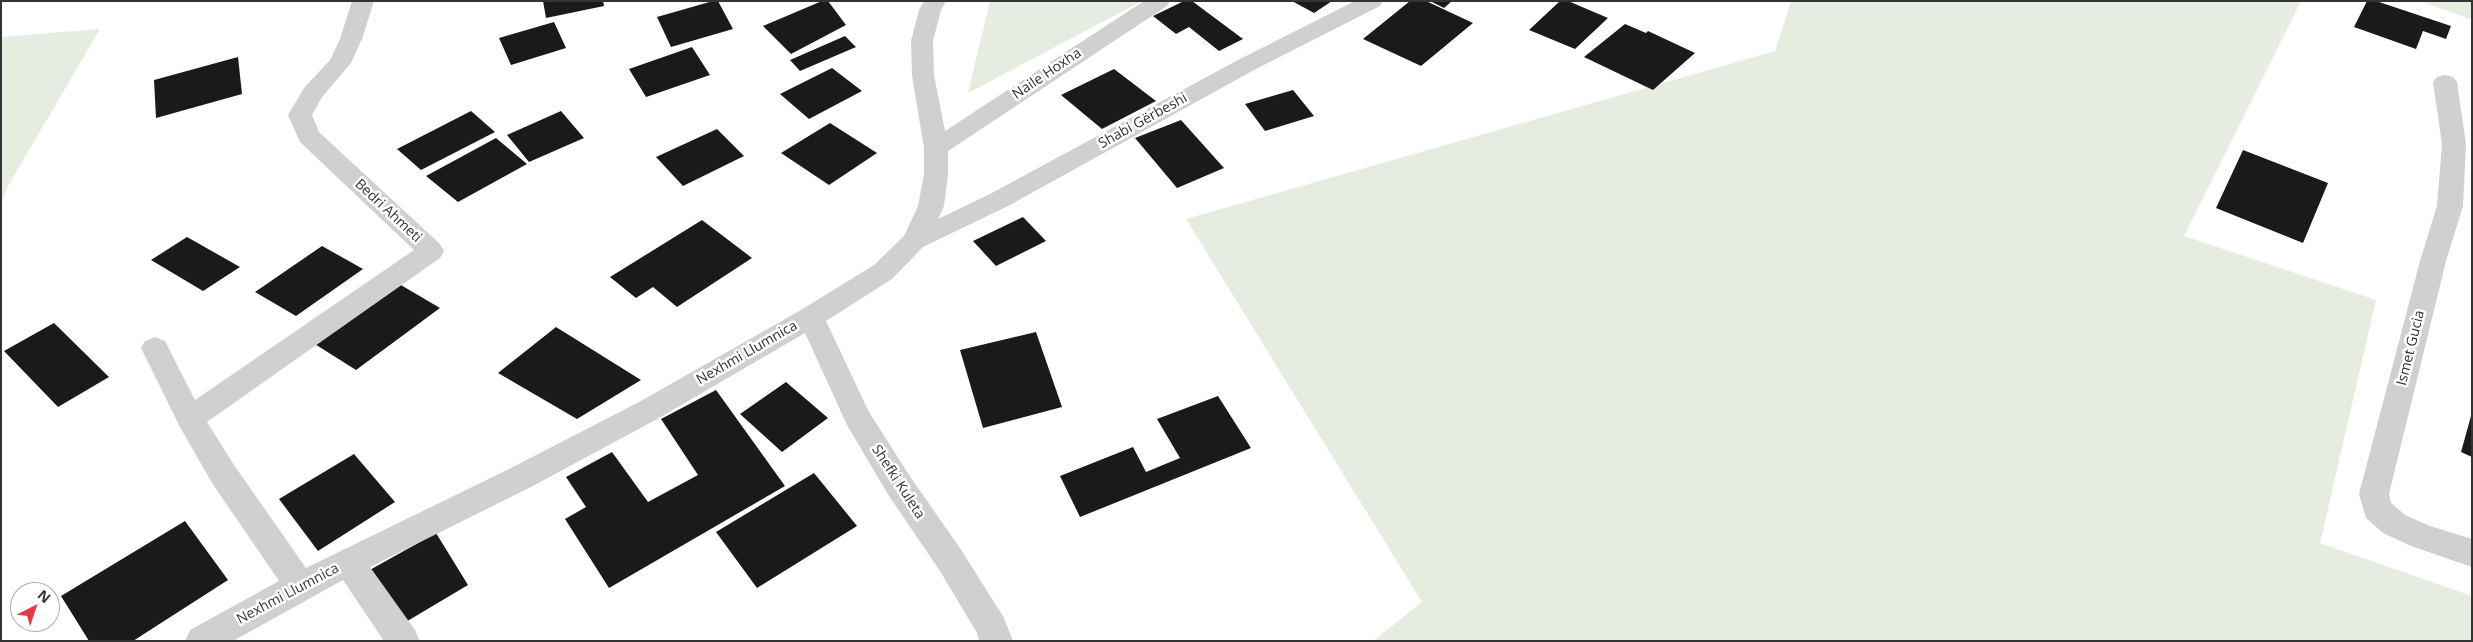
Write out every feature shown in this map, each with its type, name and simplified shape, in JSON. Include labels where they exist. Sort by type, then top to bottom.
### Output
[{"type":"street","name":"Bedri Ahmeti","points":[[190,419],[431,252],[309,136],[300,115],[312,93],[340,62],[351,39],[363,1]]},
{"type":"street","name":"Nexhmi Llumnica","points":[[202,641],[300,586],[520,478],[640,415],[811,317],[884,272],[914,241],[931,206],[936,174],[936,148],[923,75],[922,41],[934,1]]},
{"type":"street","name":"Naile Hoxha","points":[[936,148],[1159,1]]},
{"type":"street","name":"Shabi Gërbeshi","points":[[914,241],[998,200],[1246,66],[1372,1]]},
{"type":"street","name":"Ismet Gucia","points":[[2446,82],[2454,144],[2450,206],[2433,261],[2374,494],[2377,509],[2394,524],[2422,537],[2472,553]]},
{"type":"street","name":"Shefki Kuleta","points":[[811,317],[858,418],[900,487],[951,561],[992,628],[996,641]]},
{"type":"street","points":[[155,348],[190,419],[222,474],[300,586]]},
{"type":"street","name":"Nexhmi Llumnica","points":[[349,562],[403,641]]},
{"type":"shaded area","points":[[990,1],[1142,1],[968,93]]},
{"type":"shaded area","points":[[1791,1],[2301,1],[2184,236],[2376,300],[2320,543],[2472,596],[2472,641],[1373,641],[1422,602],[1186,219],[1775,51]]},
{"type":"shaded area","points":[[2421,1],[2472,1],[2472,20]]},
{"type":"shaded area","points":[[100,29],[8,186],[1,203],[1,37]]},
{"type":"building","points":[[543,1],[603,1],[604,6],[546,18]]},
{"type":"building","points":[[718,1],[733,29],[671,47],[657,17]]},
{"type":"building","points":[[822,1],[828,1],[846,25],[791,54],[763,26]]},
{"type":"building","points":[[1184,1],[1192,1],[1243,39],[1219,51],[1189,27],[1176,34],[1153,16]]},
{"type":"building","points":[[1292,1],[1332,1],[1314,13]]},
{"type":"building","points":[[1410,1],[1426,1],[1473,23],[1421,66],[1363,39]]},
{"type":"building","points":[[1430,1],[1452,1],[1444,8]]},
{"type":"building","points":[[1560,1],[1568,1],[1608,18],[1575,49],[1529,30]]},
{"type":"building","points":[[2367,1],[2376,1],[2451,26],[2446,39],[2423,31],[2416,49],[2354,27]]},
{"type":"building","points":[[554,22],[566,48],[511,65],[499,38]]},
{"type":"building","points":[[1625,24],[1646,33],[1648,31],[1695,53],[1653,90],[1584,57]]},
{"type":"building","points":[[845,36],[856,47],[800,71],[790,60]]},
{"type":"building","points":[[692,47],[710,75],[646,97],[629,69]]},
{"type":"building","points":[[238,57],[242,94],[156,118],[154,80]]},
{"type":"building","points":[[832,68],[862,91],[809,119],[780,94]]},
{"type":"building","points":[[1114,69],[1156,101],[1102,129],[1061,95]]},
{"type":"building","points":[[1293,90],[1314,116],[1265,131],[1245,104]]},
{"type":"building","points":[[471,111],[495,132],[421,170],[397,149]]},
{"type":"building","points":[[561,111],[584,138],[529,162],[507,135]]},
{"type":"building","points":[[1181,120],[1224,168],[1177,188],[1135,138]]},
{"type":"building","points":[[830,123],[877,153],[829,185],[781,153]]},
{"type":"building","points":[[717,129],[744,156],[683,186],[656,157]]},
{"type":"building","points":[[496,138],[527,164],[458,202],[426,176]]},
{"type":"building","points":[[2243,150],[2328,183],[2303,243],[2216,208]]},
{"type":"building","points":[[1023,217],[1046,241],[996,266],[973,241]]},
{"type":"building","points":[[702,220],[752,258],[677,307],[653,287],[636,298],[610,277]]},
{"type":"building","points":[[187,237],[240,267],[203,291],[151,260]]},
{"type":"building","points":[[322,246],[363,269],[296,316],[255,292]]},
{"type":"building","points":[[394,281],[440,308],[356,370],[310,341]]},
{"type":"building","points":[[54,323],[109,377],[58,407],[4,351]]},
{"type":"building","points":[[556,327],[641,380],[577,419],[498,373]]},
{"type":"building","points":[[1036,332],[1062,407],[983,428],[960,350]]},
{"type":"building","points":[[786,382],[828,418],[782,452],[740,414]]},
{"type":"building","points":[[716,390],[785,486],[609,588],[565,519],[586,507],[566,477],[612,452],[648,502],[698,475],[661,419]]},
{"type":"building","points":[[1218,396],[1251,448],[1080,517],[1060,476],[1133,447],[1146,472],[1180,458],[1157,419]]},
{"type":"building","points":[[2472,416],[2472,457],[2461,452]]},
{"type":"building","points":[[354,454],[395,502],[318,551],[279,499]]},
{"type":"building","points":[[814,473],[857,526],[757,588],[716,532]]},
{"type":"building","points":[[185,521],[228,580],[133,641],[89,641],[61,596]]},
{"type":"building","points":[[436,533],[468,585],[399,626],[368,571]]}]
